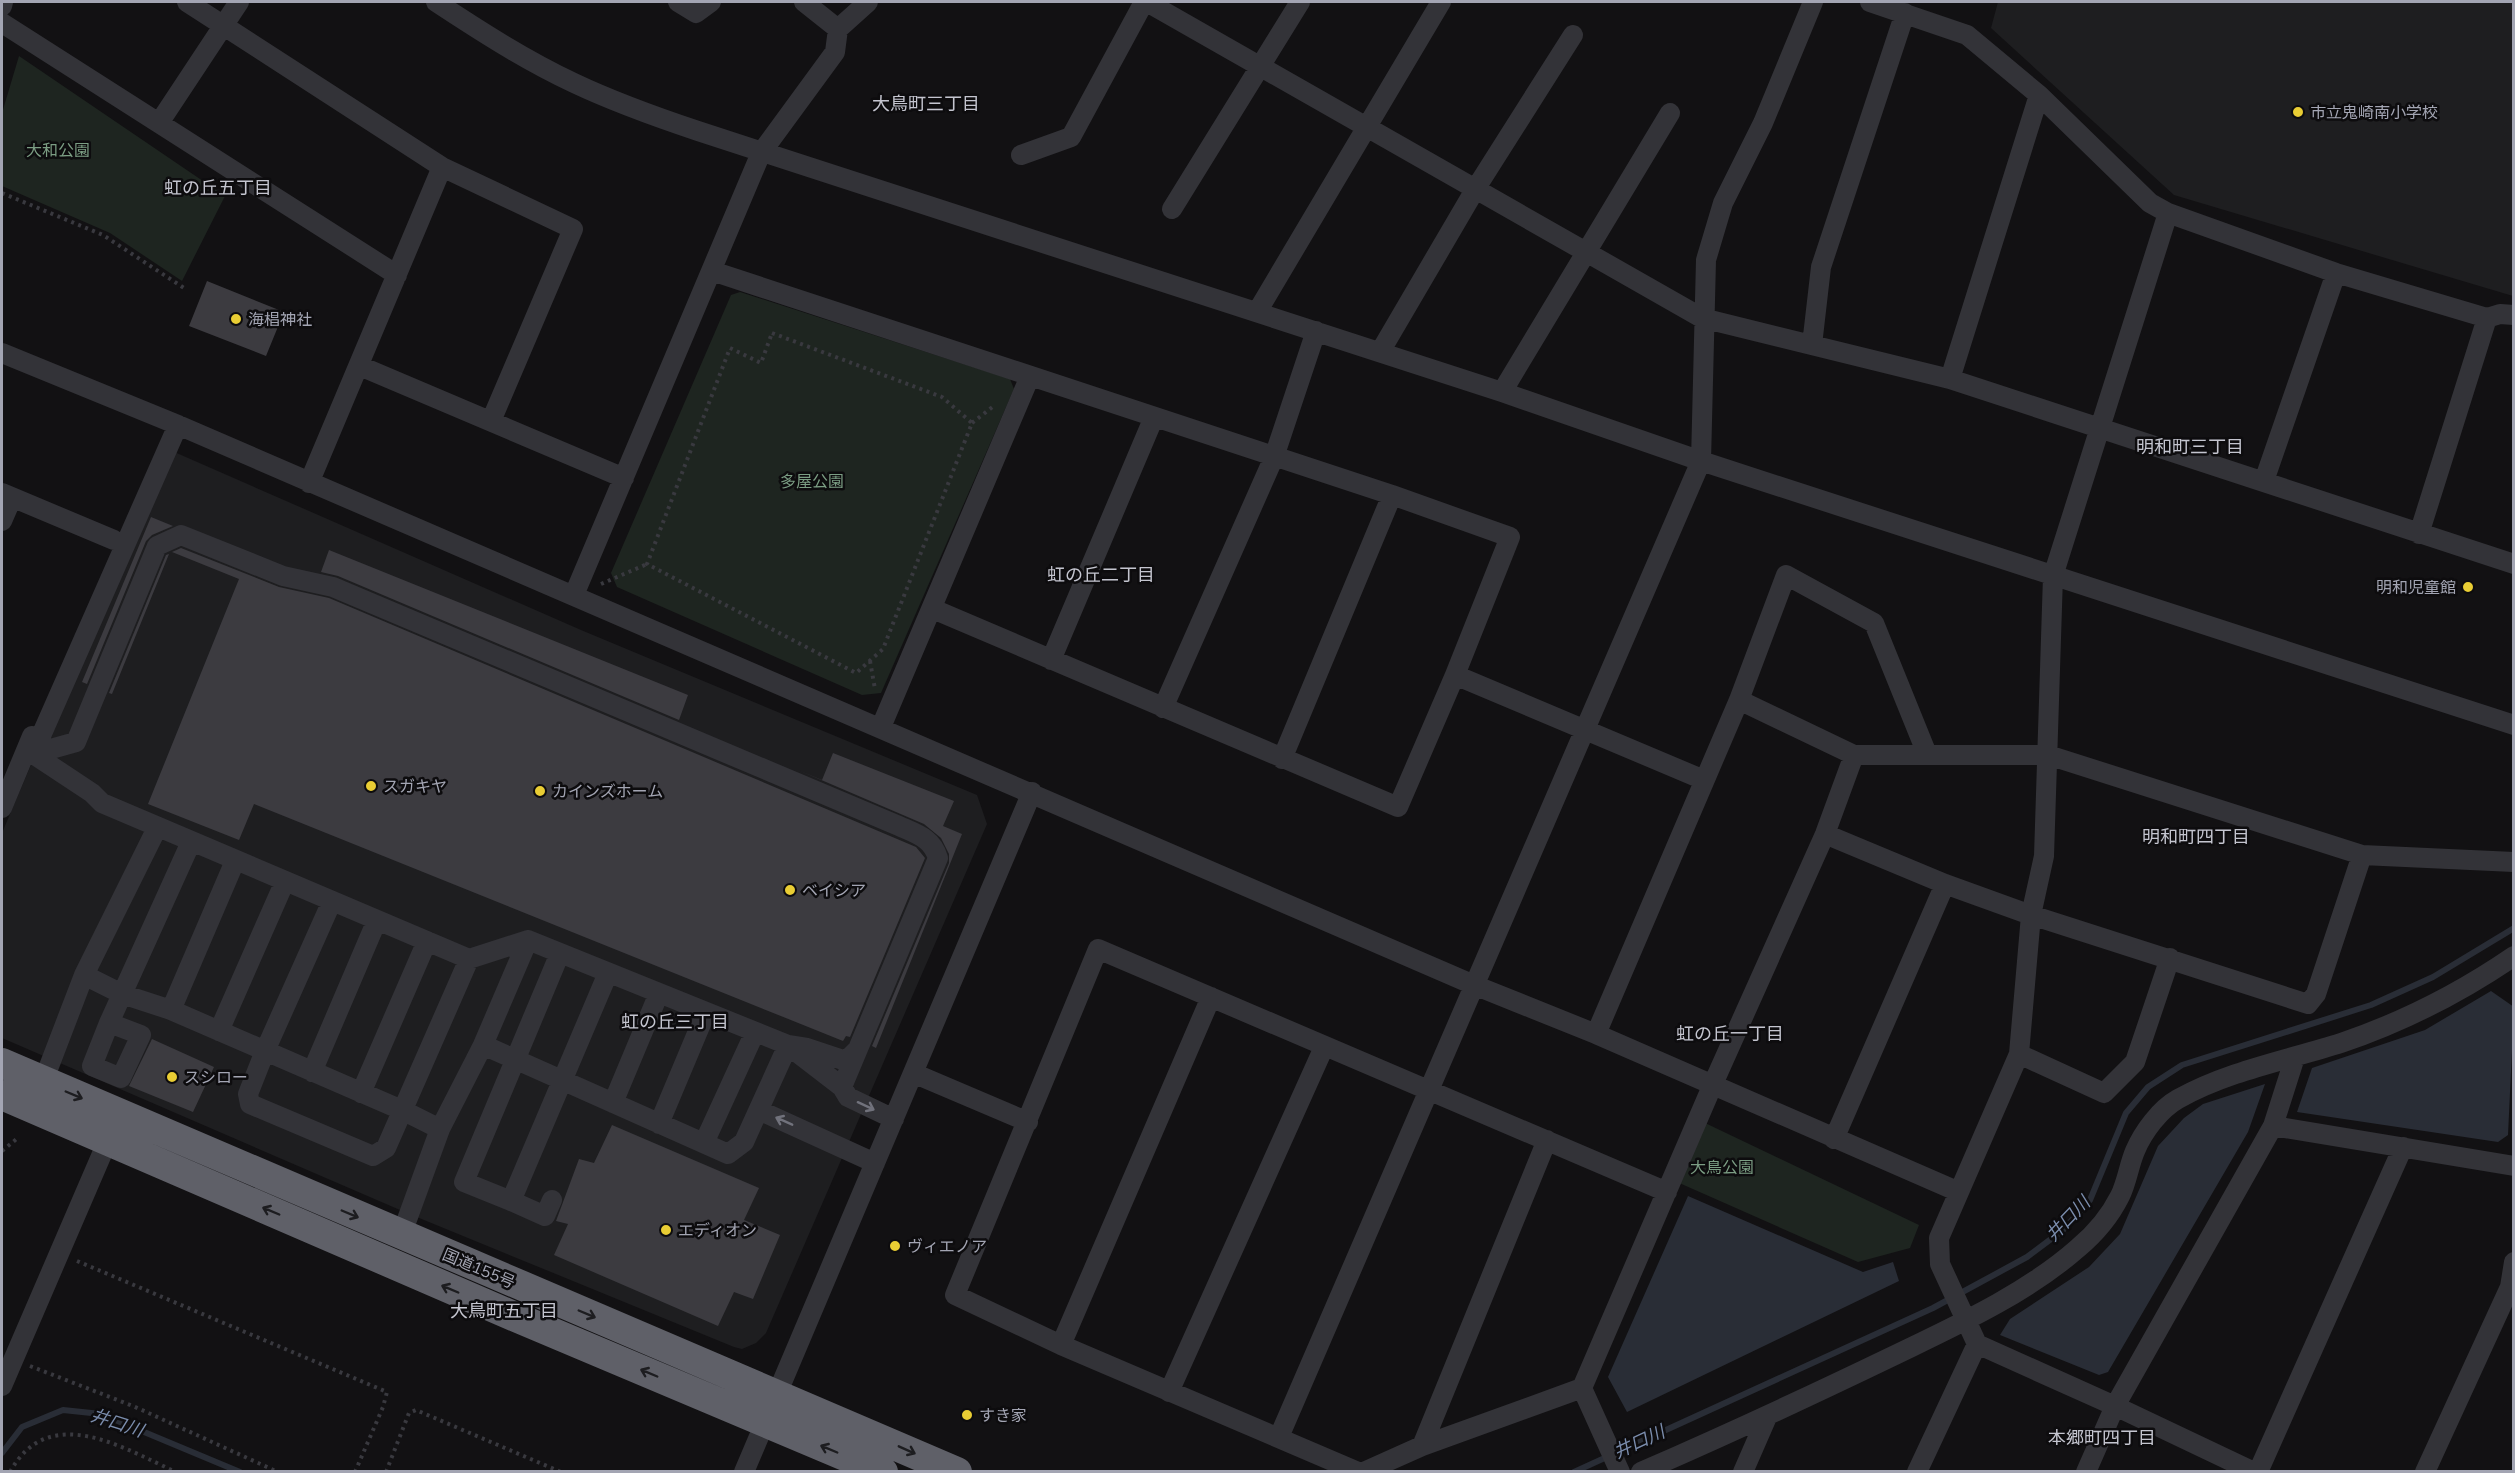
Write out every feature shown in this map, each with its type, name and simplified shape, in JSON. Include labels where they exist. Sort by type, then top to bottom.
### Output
[{"type":"highway","name":"国道155号","points":[[2,1063],[400,1236],[776,1393],[957,1472]]},
{"type":"highway","name":"国道155号","points":[[2,1095],[883,1472]]},
{"type":"street","points":[[2,6],[3,2]]},
{"type":"street","points":[[187,2],[442,167],[573,229],[491,421]]},
{"type":"street","points":[[159,123],[239,2]]},
{"type":"street","points":[[436,2],[513,51],[573,82],[633,109],[761,153],[1502,392],[1701,461],[2514,725]]},
{"type":"street","points":[[678,2],[696,13],[711,2]]},
{"type":"street","points":[[804,2],[838,29]]},
{"type":"street","points":[[574,595],[761,153],[835,52],[838,29],[868,2]]},
{"type":"street","points":[[1021,155],[1071,137],[1146,2],[1702,318],[1950,379],[2514,564]]},
{"type":"street","points":[[1172,209],[1300,2]]},
{"type":"street","points":[[1257,312],[1441,2]]},
{"type":"street","points":[[1279,1437],[1701,461],[1702,318],[1706,260],[1723,203],[1763,123],[1813,2]]},
{"type":"street","points":[[1870,2],[1967,35],[2039,95],[2150,203],[2168,213],[2336,273],[2487,318],[2500,314],[2514,315]]},
{"type":"street","points":[[1812,345],[1821,267],[1905,13]]},
{"type":"street","points":[[2,23],[397,275]]},
{"type":"street","points":[[1380,352],[1476,188],[1573,35]]},
{"type":"street","points":[[1950,379],[2039,95]]},
{"type":"street","points":[[1502,392],[1584,251],[1670,113]]},
{"type":"street","points":[[309,483],[442,167]]},
{"type":"street","points":[[2168,213],[2053,576],[2044,856],[2031,915],[2019,1054],[1939,1238],[1940,1264],[1977,1344],[2256,1472],[2403,1147]]},
{"type":"street","points":[[712,272],[1392,495],[1510,537],[1455,675],[1398,807],[933,609]]},
{"type":"street","points":[[2264,481],[2336,273]]},
{"type":"street","points":[[2419,534],[2487,318]]},
{"type":"street","points":[[1164,708],[1274,457],[1316,332]]},
{"type":"street","points":[[2,353],[574,595],[1474,985],[1596,1034],[1959,1192]]},
{"type":"street","points":[[360,366],[624,478]]},
{"type":"street","points":[[881,727],[1030,376]]},
{"type":"street","points":[[1051,660],[1154,417]]},
{"type":"street","points":[[2,808],[114,540],[171,423]]},
{"type":"street","points":[[33,754],[171,423]]},
{"type":"street","points":[[2,521],[7,495],[114,540]]},
{"type":"street","points":[[1281,759],[1392,495]]},
{"type":"street","points":[[33,754],[76,742],[157,546],[181,535],[283,576],[333,587],[899,826],[924,838],[934,846],[938,858],[842,1087]]},
{"type":"street","points":[[1596,1034],[1739,700],[1786,575],[1874,623],[1927,754]]},
{"type":"street","points":[[1455,675],[1704,780]]},
{"type":"street","points":[[1739,700],[1854,755],[2048,755],[2362,855],[2514,862]]},
{"type":"street","points":[[33,754],[92,793],[102,803],[469,959],[528,940],[788,1045],[807,1048],[846,1061],[858,1049]]},
{"type":"street","points":[[1365,1472],[1422,1446],[1582,1388],[1713,1084],[1825,834],[1854,755]]},
{"type":"street","points":[[744,1472],[1032,792]]},
{"type":"street","points":[[43,1082],[84,975],[157,828]]},
{"type":"street","points":[[1825,834],[1945,884],[2031,915],[2310,1003],[2316,994],[2362,855]]},
{"type":"street","points":[[109,1023],[191,842]]},
{"type":"street","points":[[171,1010],[236,861]]},
{"type":"street","points":[[219,1031],[285,881]]},
{"type":"street","points":[[1834,1138],[1945,884]]},
{"type":"street","points":[[332,901],[265,1051],[248,1094],[250,1104],[373,1156],[386,1148],[469,959]]},
{"type":"street","points":[[312,1072],[377,920]]},
{"type":"street","points":[[400,1236],[440,1129],[483,1045],[528,940]]},
{"type":"street","points":[[361,1093],[427,941]]},
{"type":"street","points":[[1358,1472],[1061,1345],[955,1294],[1098,949],[1667,1192]]},
{"type":"street","points":[[552,1200],[545,1216],[464,1182],[560,953]]},
{"type":"street","points":[[1641,1472],[1767,1417],[1965,1322],[2077,1250],[2103,1225],[2121,1195],[2135,1150],[2152,1123],[2175,1101],[2211,1083],[2407,1018],[2478,980],[2514,956]]},
{"type":"street","points":[[2019,1054],[2104,1093],[2135,1062],[2170,958]]},
{"type":"street","points":[[511,1201],[608,973]]},
{"type":"street","points":[[84,975],[122,994],[171,1010],[404,1111],[440,1129]]},
{"type":"street","points":[[612,1103],[658,993]]},
{"type":"street","points":[[1061,1345],[1211,997]]},
{"type":"street","points":[[659,1124],[706,1012]]},
{"type":"street","points":[[704,1143],[755,1032]]},
{"type":"street","points":[[483,1045],[728,1154],[744,1142],[761,1111],[788,1045]]},
{"type":"street","points":[[788,1045],[842,1087],[848,1097],[894,1119]]},
{"type":"street","points":[[1169,1392],[1324,1047]]},
{"type":"street","points":[[2085,1472],[2115,1406],[2273,1126],[2295,1057]]},
{"type":"street","points":[[913,1073],[1028,1122]]},
{"type":"street","points":[[761,1111],[875,1162]]},
{"type":"street","points":[[2273,1126],[2514,1166]]},
{"type":"street","points":[[2,1386],[108,1140]]},
{"type":"street","points":[[1422,1446],[1547,1140]]},
{"type":"street","points":[[2425,1472],[2510,1287],[2514,1262]]},
{"type":"street","points":[[1917,1472],[1977,1344]]},
{"type":"street","points":[[1582,1388],[1620,1472]]},
{"type":"street","points":[[1743,1472],[1767,1417]]},
{"type":"path","points":[[2,193],[103,235],[184,288]]},
{"type":"path","points":[[574,595],[647,564],[730,348],[761,363],[772,333],[942,397],[972,423],[883,649],[856,673],[647,564]]},
{"type":"path","points":[[2,1151],[19,1137]]},
{"type":"path","points":[[59,1254],[387,1392],[356,1472]]},
{"type":"path","points":[[13,1359],[133,1406],[278,1472]]},
{"type":"path","points":[[386,1472],[402,1427],[409,1413],[416,1410],[561,1472]]},
{"type":"path","points":[[10,1472],[23,1452],[37,1443],[52,1436],[73,1434],[95,1436],[176,1472]]},
{"type":"shaded area","name":"市立鬼崎南小学校","points":[[1998,2],[2513,2],[2513,296],[2174,195],[1991,28]]},
{"type":"shaded area","points":[[172,451],[581,630],[977,795],[987,824],[766,1333],[756,1343],[742,1349],[734,1347],[407,1213],[2,1038],[2,833],[162,456]]},
{"type":"shaded area","points":[[2491,991],[2514,1007],[2508,1135],[2498,1142],[2297,1112],[2312,1068],[2425,1030]]},
{"type":"shaded area","points":[[2265,1084],[2248,1132],[2108,1372],[2099,1375],[2000,1335],[2010,1319],[2089,1267],[2120,1234],[2158,1146],[2184,1118],[2203,1104]]},
{"type":"shaded area","points":[[1688,1196],[1863,1272],[1893,1262],[1899,1281],[1627,1412],[1608,1377]]},
{"type":"green space","name":"大和公園","points":[[19,56],[225,196],[182,281],[110,233],[2,186],[2,113]]},
{"type":"green space","name":"多屋公園","points":[[740,292],[1010,379],[1014,389],[881,693],[862,695],[617,587],[611,573],[731,295]]},
{"type":"green space","name":"大鳥公園","points":[[1703,1122],[1919,1225],[1910,1248],[1858,1262],[1677,1182]]},
{"type":"building","name":"海椙神社","points":[[207,281],[284,312],[266,356],[189,326]]},
{"type":"building","points":[[151,517],[173,526],[152,535],[146,541],[87,684],[82,682]]},
{"type":"building","name":"カインズホーム","points":[[181,548],[279,587],[329,598],[916,847],[925,858],[850,1037],[846,1036],[843,1041],[254,804],[239,840],[148,804],[239,579],[172,552]]},
{"type":"building","points":[[329,550],[688,695],[679,720],[338,576],[321,572]]},
{"type":"building","points":[[169,554],[112,694],[109,693],[166,555]]},
{"type":"building","points":[[833,753],[954,801],[943,826],[962,834],[876,1048],[872,1046],[949,863],[949,854],[941,838],[924,824],[798,770],[822,780]]},
{"type":"building","name":"スシロー","points":[[152,1039],[214,1067],[193,1112],[129,1086]]},
{"type":"building","name":"エディオン","points":[[612,1125],[759,1188],[744,1220],[780,1235],[753,1299],[734,1292],[718,1326],[554,1255],[568,1224],[556,1221],[579,1159],[594,1163]]},
{"type":"waterway","name":"井口川","points":[[1574,1472],[1933,1308],[2027,1257],[2063,1230],[2090,1200],[2126,1113],[2148,1087],[2182,1065],[2371,1005],[2433,977],[2514,928]]},
{"type":"waterway","name":"井口川","points":[[2,1453],[22,1427],[63,1410],[101,1414],[240,1472]]},
{"type":"place","name":"市立鬼崎南小学校","points":[[2298,112]]},
{"type":"place","name":"海椙神社","points":[[236,319]]},
{"type":"place","name":"明和児童館","points":[[2468,587]]},
{"type":"place","name":"スガキヤ","points":[[371,786]]},
{"type":"place","name":"カインズホーム","points":[[540,791]]},
{"type":"place","name":"ベイシア","points":[[790,890]]},
{"type":"place","name":"スシロー","points":[[172,1077]]},
{"type":"place","name":"エディオン","points":[[666,1230]]},
{"type":"place","name":"ヴィエノア","points":[[895,1246]]},
{"type":"place","name":"すき家","points":[[967,1415]]},
{"type":"district","name":"大鳥町三丁目","points":[[926,104]]},
{"type":"district","name":"虹の丘五丁目","points":[[218,188]]},
{"type":"district","name":"明和町三丁目","points":[[2190,447]]},
{"type":"district","name":"虹の丘二丁目","points":[[1101,575]]},
{"type":"district","name":"明和町四丁目","points":[[2196,837]]},
{"type":"district","name":"虹の丘三丁目","points":[[675,1022]]},
{"type":"district","name":"虹の丘一丁目","points":[[1730,1034]]},
{"type":"district","name":"大鳥町五丁目","points":[[504,1311]]},
{"type":"district","name":"本郷町四丁目","points":[[2102,1438]]}]
